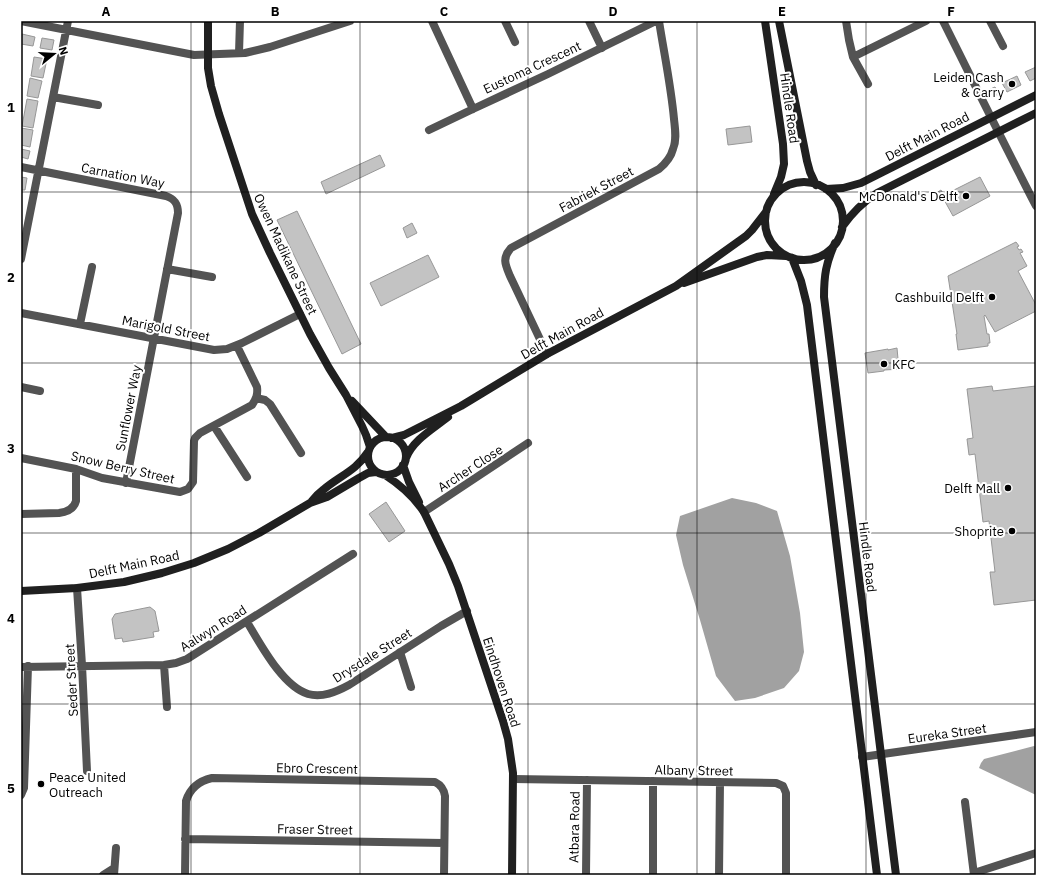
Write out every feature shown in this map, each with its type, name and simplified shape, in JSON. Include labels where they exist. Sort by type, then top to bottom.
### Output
[{"type":"street","points":[[21,21],[194,55],[239,53],[257,50],[270,47],[327,24],[350,21]]},
{"type":"street","points":[[21,259],[68,21]]},
{"type":"street","name":"Owen Madikane Street","points":[[208,21],[208,68],[219,114],[252,214],[320,354],[346,395],[366,435],[369,450]]},
{"type":"street","points":[[239,53],[240,21]]},
{"type":"street","name":"Eustoma Crescent","points":[[432,21],[473,109]]},
{"type":"street","points":[[505,21],[515,42]]},
{"type":"street","name":"Eustoma Crescent","points":[[589,21],[602,48]]},
{"type":"street","name":"Eustoma Crescent","points":[[429,130],[657,21]]},
{"type":"street","name":"Fabriek Street","points":[[547,354],[510,276],[505,264],[505,257],[511,248],[659,169],[670,158],[674,150],[676,138],[672,98],[657,21]]},
{"type":"street","name":"Hindle Road","points":[[765,21],[783,144],[784,164],[781,177],[773,197]]},
{"type":"street","name":"Hindle Road","points":[[779,21],[807,161],[816,184]]},
{"type":"street","points":[[846,21],[853,57],[868,84]]},
{"type":"street","points":[[943,21],[1036,206]]},
{"type":"street","points":[[990,21],[1003,46]]},
{"type":"street","points":[[853,57],[921,22]]},
{"type":"street","name":"Delft Main Road","points":[[826,189],[843,188],[861,183],[1036,95]]},
{"type":"street","points":[[52,98],[98,105]]},
{"type":"street","points":[[842,227],[862,204],[878,193],[1036,113]]},
{"type":"street","name":"Carnation Way","points":[[21,167],[171,197],[177,204],[178,213],[154,338]]},
{"type":"street","points":[[804,182],[816,184],[826,189],[834,197],[842,216],[841,233],[831,249],[820,257],[806,260],[789,257],[778,250],[771,242],[767,233],[765,222],[766,212],[773,197],[782,189],[793,184],[804,182]]},
{"type":"street","name":"Delft Main Road","points":[[389,437],[404,435],[461,406],[547,354],[676,286],[746,236],[766,212]]},
{"type":"street","name":"Hindle Road","points":[[835,243],[826,268],[824,297],[896,875]]},
{"type":"street","name":"Delft Main Road","points":[[676,286],[757,257],[767,255],[789,257]]},
{"type":"street","points":[[789,257],[799,275],[807,305],[876,875]]},
{"type":"street","points":[[80,324],[92,267]]},
{"type":"street","points":[[167,269],[212,277]]},
{"type":"street","name":"Marigold Street","points":[[21,313],[214,350],[237,346],[300,314]]},
{"type":"street","name":"Sunflower Way","points":[[126,482],[154,338]]},
{"type":"street","points":[[237,346],[257,387],[256,398],[265,400],[270,404],[301,453]]},
{"type":"street","points":[[21,387],[40,391]]},
{"type":"street","name":"Owen Madikane Street","points":[[346,395],[389,437]]},
{"type":"street","name":"Snow Berry Street","points":[[21,458],[76,469],[102,478],[176,492],[184,491],[188,489],[193,482],[194,441],[198,435],[252,405],[256,398]]},
{"type":"street","name":"Delft Main Road","points":[[404,462],[413,445],[461,406]]},
{"type":"street","points":[[214,426],[247,477]]},
{"type":"street","points":[[389,437],[398,441],[403,446],[405,452],[404,462],[396,473],[385,475],[376,472],[369,463],[369,450],[374,442],[379,438],[389,437]]},
{"type":"street","name":"Archer Close","points":[[422,509],[528,443]]},
{"type":"street","name":"Delft Main Road","points":[[310,503],[323,490],[354,469],[363,460],[369,450]]},
{"type":"street","name":"Eindhoven Road","points":[[404,462],[409,482],[449,564],[467,611],[504,727],[510,754],[513,779],[512,875]]},
{"type":"street","points":[[21,514],[59,513],[72,508],[75,505],[76,500],[76,469]]},
{"type":"street","name":"Delft Main Road","points":[[21,591],[77,588],[124,582],[162,573],[194,563],[228,549],[310,503],[327,497],[359,478],[376,472]]},
{"type":"street","name":"Eindhoven Road","points":[[385,475],[397,484],[422,509]]},
{"type":"street","name":"Aalwyn Road","points":[[25,667],[164,665],[176,663],[187,659],[353,554]]},
{"type":"street","name":"Seder Street","points":[[77,588],[87,771]]},
{"type":"street","name":"Drysdale Street","points":[[247,622],[277,669],[290,684],[308,694],[320,695],[334,693],[349,685],[467,611]]},
{"type":"street","points":[[400,652],[411,687]]},
{"type":"street","points":[[164,665],[167,707]]},
{"type":"street","points":[[21,795],[24,788],[25,667]]},
{"type":"street","name":"Eureka Street","points":[[862,757],[1036,732]]},
{"type":"street","name":"Ebro Crescent","points":[[185,875],[186,801],[195,786],[212,778],[431,781],[438,783],[444,792],[444,875]]},
{"type":"street","name":"Albany Street","points":[[513,779],[776,783],[783,786],[786,793],[786,875]]},
{"type":"street","name":"Atbara Road","points":[[586,875],[587,780]]},
{"type":"street","points":[[653,781],[653,875]]},
{"type":"street","points":[[719,875],[720,782]]},
{"type":"street","points":[[965,802],[974,874],[1036,853]]},
{"type":"street","name":"Fraser Street","points":[[185,839],[444,843]]},
{"type":"street","points":[[103,875],[114,872],[116,848]]},
{"type":"shaded area","points":[[732,498],[756,503],[777,511],[790,556],[800,613],[804,652],[799,671],[784,688],[755,698],[735,701],[716,676],[683,565],[676,535],[680,516]]},
{"type":"shaded area","points":[[1034,746],[1036,747],[1036,795],[979,768],[984,759]]},
{"type":"building","points":[[22,34],[35,37],[33,46],[21,44]]},
{"type":"building","points":[[42,38],[54,40],[52,50],[40,48]]},
{"type":"building","points":[[34,57],[47,59],[43,78],[31,76]]},
{"type":"building","points":[[1036,67],[1036,78],[1030,81],[1025,72]]},
{"type":"building","name":"Leiden Cash & Carry","points":[[1017,76],[1021,85],[1007,92],[1002,83]]},
{"type":"building","points":[[30,78],[42,81],[38,98],[27,96]]},
{"type":"building","points":[[995,87],[999,94],[990,94],[988,90]]},
{"type":"building","points":[[27,99],[38,101],[33,128],[22,126]]},
{"type":"building","points":[[750,126],[752,142],[728,145],[726,129]]},
{"type":"building","points":[[21,128],[33,130],[30,147],[21,145]]},
{"type":"building","points":[[21,149],[30,151],[28,159],[21,157]]},
{"type":"building","points":[[380,155],[385,166],[326,194],[321,182]]},
{"type":"building","points":[[21,177],[27,178],[25,190],[21,190]]},
{"type":"building","name":"McDonald's Delft","points":[[980,177],[990,196],[953,216],[942,196],[938,198],[936,193],[941,190],[944,195]]},
{"type":"building","points":[[297,211],[361,344],[342,354],[277,220]]},
{"type":"building","points":[[412,223],[417,233],[407,238],[403,228]]},
{"type":"building","name":"Cashbuild Delft","points":[[1016,242],[1019,246],[1017,247],[1019,250],[1021,249],[1023,252],[1020,253],[1027,266],[1018,271],[1036,305],[1036,311],[995,332],[985,315],[987,334],[989,334],[990,343],[988,343],[988,346],[958,350],[948,276]]},
{"type":"building","points":[[428,255],[439,277],[381,306],[370,283]]},
{"type":"building","name":"KFC","points":[[897,348],[898,359],[901,359],[902,369],[868,373],[865,353]]},
{"type":"building","name":"Delft Mall","points":[[992,386],[993,391],[1036,386],[1036,600],[994,605],[990,572],[995,572],[989,521],[983,522],[975,454],[969,455],[967,439],[973,438],[967,389]]},
{"type":"building","points":[[386,502],[405,531],[389,542],[369,514]]},
{"type":"building","points":[[150,607],[155,611],[159,631],[153,632],[154,637],[123,642],[122,638],[115,639],[112,619],[115,614]]},
{"type":"place","name":"Leiden Cash & Carry","points":[[1012,84]]},
{"type":"place","name":"McDonald's Delft","points":[[966,196]]},
{"type":"place","name":"Cashbuild Delft","points":[[992,297]]},
{"type":"place","name":"KFC","points":[[884,364]]},
{"type":"place","name":"Delft Mall","points":[[1008,488]]},
{"type":"place","name":"Shoprite","points":[[1012,531]]},
{"type":"place","name":"Peace United Outreach","points":[[41,784]]}]
